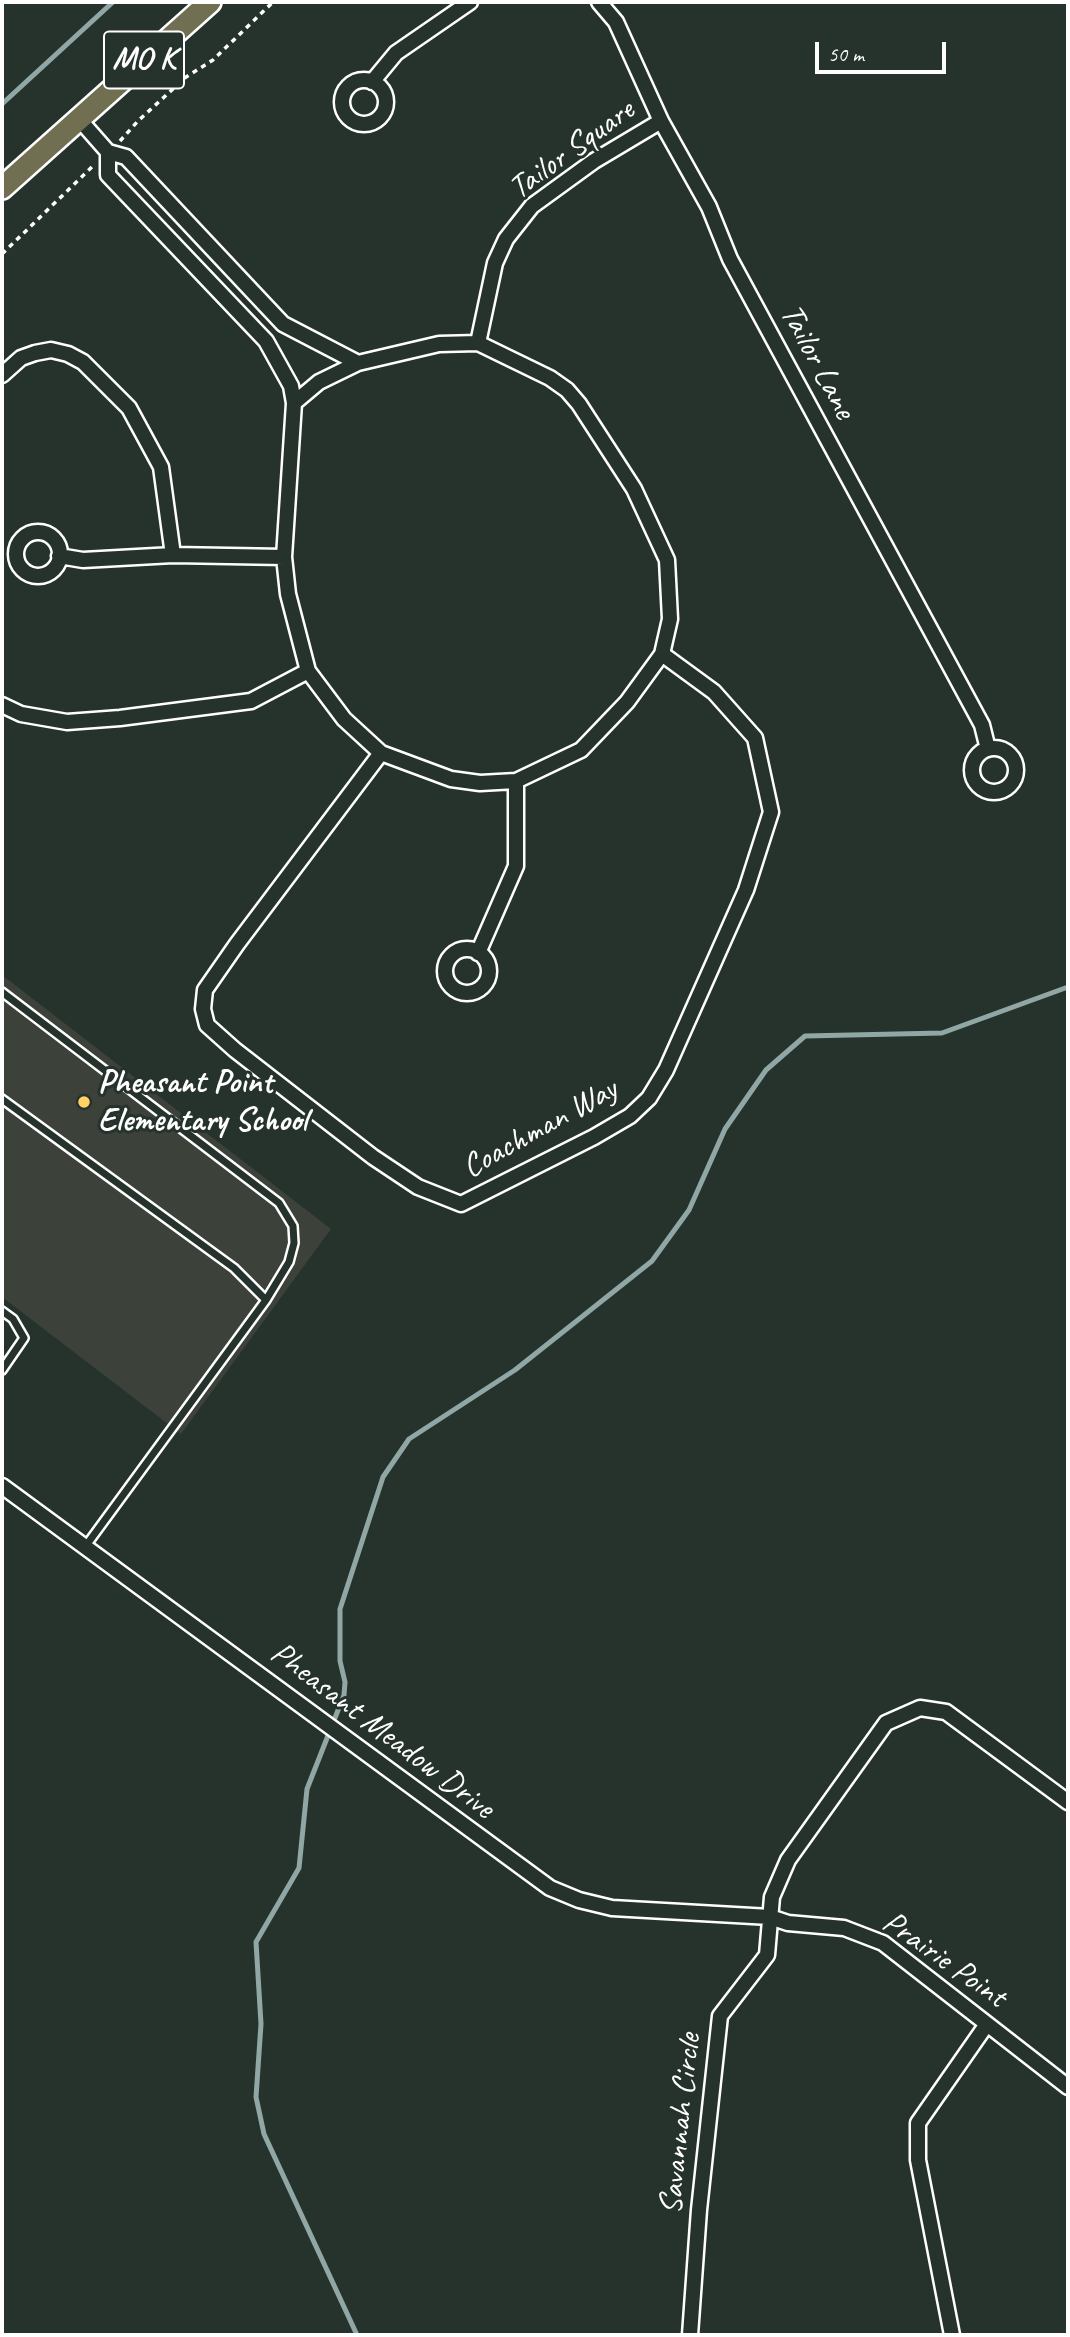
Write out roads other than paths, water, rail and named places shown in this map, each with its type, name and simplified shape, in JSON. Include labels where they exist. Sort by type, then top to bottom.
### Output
[{"type":"main road","name":"MO K","points":[[2,188],[210,2]]},
{"type":"street","points":[[372,82],[396,53],[470,2]]},
{"type":"street","name":"Tailor Lane","points":[[598,2],[616,22],[661,121],[709,208],[730,260],[982,725],[988,749]]},
{"type":"street","points":[[79,119],[108,152],[126,157],[283,324],[358,363]]},
{"type":"street","name":"Tailor Square","points":[[478,343],[495,262],[506,239],[532,206],[594,160],[661,121]]},
{"type":"street","points":[[108,152],[108,175],[266,341],[291,386],[294,403],[284,557],[288,594],[308,671],[344,719],[381,753],[451,779],[480,783],[516,781],[581,750],[627,702],[662,654],[670,619],[667,560],[634,489],[567,390],[550,378],[478,343],[439,344],[358,363],[319,382],[294,403]]},
{"type":"street","points":[[204,275],[220,258]]},
{"type":"street","points":[[266,341],[283,324]]},
{"type":"street","points":[[2,375],[21,358],[35,353],[51,350],[68,354],[83,362],[129,408],[162,467],[173,555]]},
{"type":"street","points":[[60,556],[83,560],[173,555],[284,557]]},
{"type":"street","name":"Coachman Way","points":[[381,753],[205,990],[203,1009],[207,1025],[234,1050],[373,1157],[418,1187],[461,1204],[594,1138],[630,1116],[649,1098],[666,1070],[747,890],[771,811],[755,738],[714,692],[662,654]]},
{"type":"street","points":[[2,705],[21,714],[67,722],[120,718],[251,701],[308,671]]},
{"type":"street","points":[[478,953],[516,866],[516,781]]},
{"type":"street","name":"Pheasant Meadow Drive","points":[[2,1486],[550,1888],[579,1900],[612,1908],[770,1917]]},
{"type":"street","name":"Savannah Circle","points":[[690,2335],[699,2210],[720,2016],[767,1955],[772,1897],[788,1860],[886,1723],[920,1708],[946,1712],[1068,1802]]},
{"type":"street","name":"Prairie Point","points":[[770,1917],[788,1923],[844,1928],[883,1943],[1068,2087]]},
{"type":"street","points":[[953,2335],[918,2160],[918,2123],[987,2024]]},
{"type":"lane","points":[[2,992],[279,1203],[293,1226],[294,1243],[289,1262],[266,1300],[85,1548]]},
{"type":"lane","points":[[2,1099],[234,1268],[266,1300]]},
{"type":"lane","points":[[2,1311],[13,1319],[24,1338],[2,1368]]},
{"type":"waterway","points":[[2,104],[113,2]]},
{"type":"waterway","points":[[357,2335],[264,2134],[256,2097],[261,2024],[256,1942],[299,1868],[307,1789],[344,1695],[345,1682],[340,1661],[340,1609],[383,1477],[409,1439],[515,1370],[652,1261],[689,1210],[725,1129],[766,1070],[805,1036],[942,1033],[1068,987]]},
{"type":"place","name":"Pheasant Point Elementary School","points":[[84,1102]]}]
